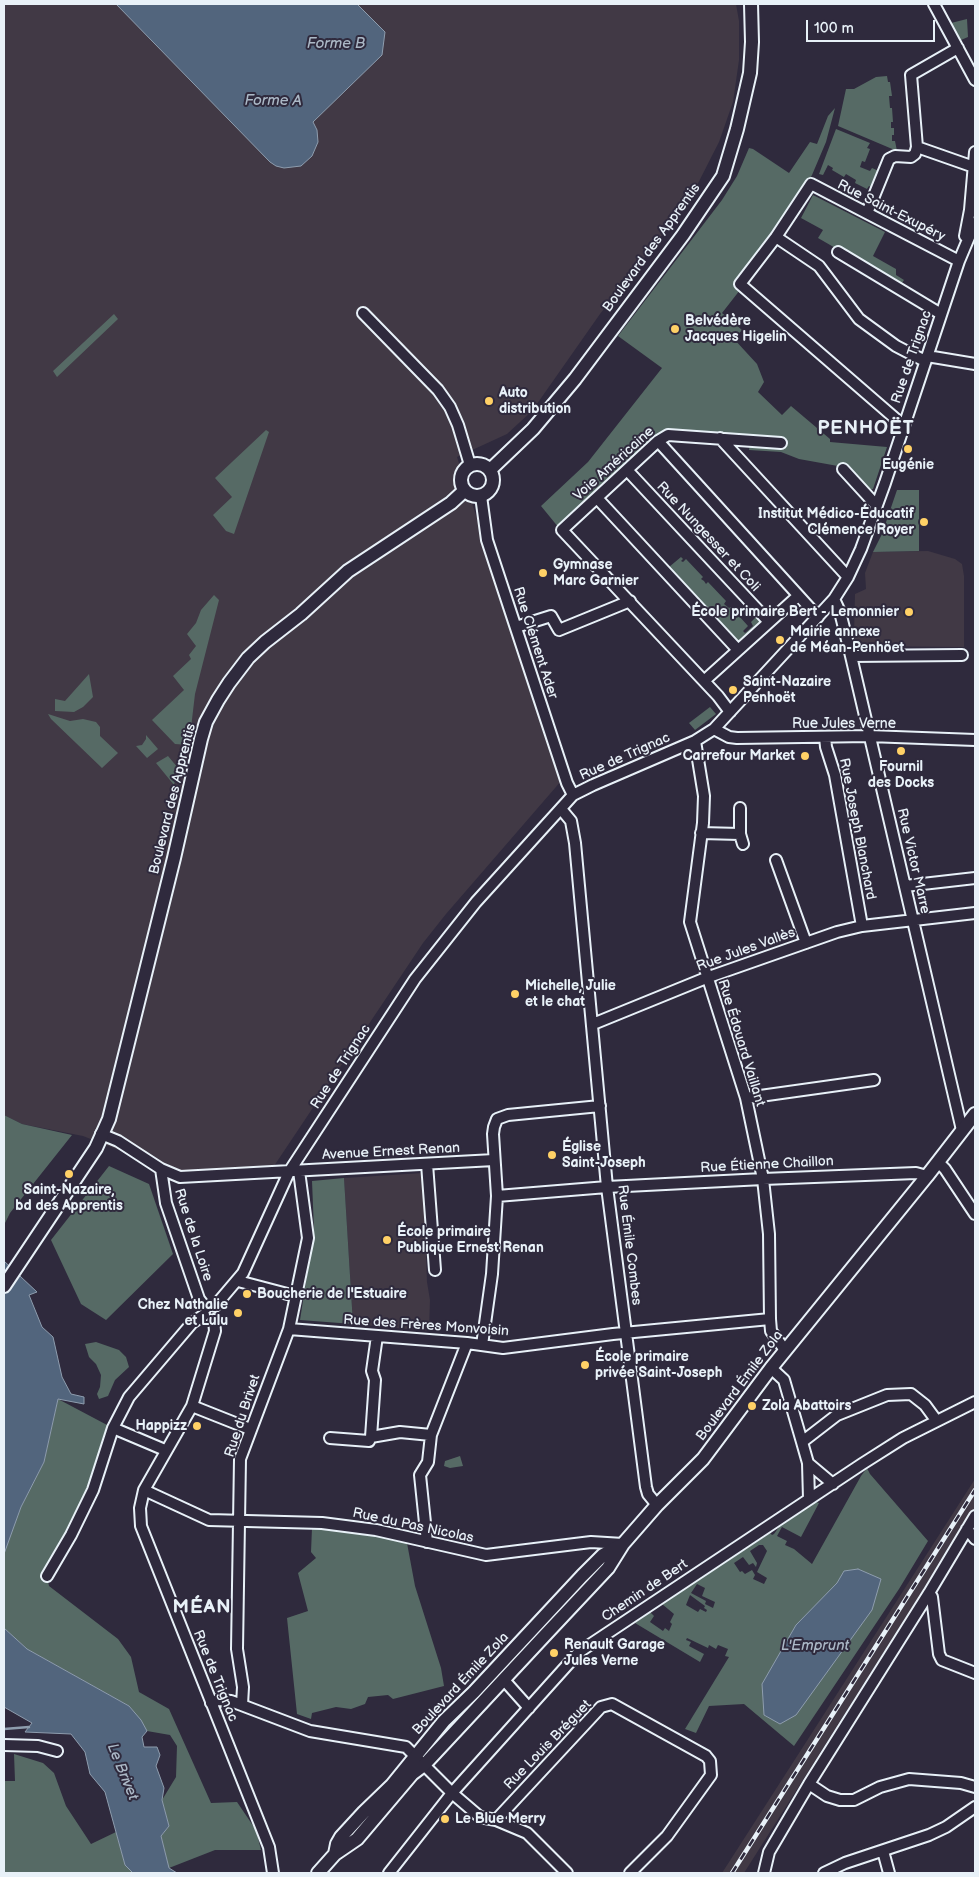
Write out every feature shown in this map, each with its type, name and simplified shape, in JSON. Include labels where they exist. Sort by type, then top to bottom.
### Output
[{"type":"main road","name":"Boulevard des Apprentis","points":[[490,470],[533,429],[575,379],[683,236],[722,176],[738,129],[750,73],[752,42],[750,4]]},
{"type":"main road","points":[[481,464],[490,470],[493,480],[492,486],[486,494],[471,496],[464,491],[460,482],[461,476],[462,472],[470,465],[481,464]]},
{"type":"main road","name":"Boulevard des Apprentis","points":[[4,1286],[96,1148],[110,1112],[174,858],[201,739],[206,722],[218,700],[248,658],[302,614],[348,571],[451,503],[464,491]]},
{"type":"main road","name":"Boulevard Émile Zola","points":[[420,1761],[504,1680],[608,1568],[623,1544],[657,1505],[703,1459],[785,1350],[975,1114]]},
{"type":"main road","name":"Boulevard Émile Zola","points":[[318,1873],[335,1854],[358,1839],[385,1804],[412,1774],[444,1721],[474,1692],[603,1555],[623,1544]]},
{"type":"street","points":[[934,4],[975,80]]},
{"type":"street","points":[[867,213],[889,159],[895,156],[911,157],[915,154],[917,147],[912,74],[958,48]]},
{"type":"street","points":[[917,147],[974,167]]},
{"type":"street","name":"Rue de Trignac","points":[[959,261],[970,210],[975,152]]},
{"type":"street","name":"Rue Saint-Exupéry","points":[[776,237],[811,184],[959,261]]},
{"type":"street","name":"Rue de Trignac","points":[[47,1576],[72,1536],[93,1490],[113,1428],[129,1397],[192,1323],[208,1310],[244,1273],[294,1172],[415,979],[476,902],[573,795],[593,784],[695,741],[714,729],[834,598],[848,577],[861,548],[885,483],[959,261],[975,223]]},
{"type":"street","points":[[904,426],[740,284],[776,237],[819,266],[859,319],[896,346],[926,358],[975,364]]},
{"type":"street","points":[[838,252],[941,314]]},
{"type":"street","points":[[363,313],[438,390],[450,407],[458,425],[470,465]]},
{"type":"street","name":"Voie Américaine","points":[[630,601],[562,530],[628,471],[658,441],[668,435],[781,443]]},
{"type":"street","points":[[720,438],[848,577]]},
{"type":"street","points":[[658,441],[818,617]]},
{"type":"street","points":[[842,469],[876,505]]},
{"type":"street","name":"Rue Nungesser et Coli","points":[[628,471],[769,622]]},
{"type":"street","name":"Rue Clément Ader","points":[[480,496],[487,540],[566,783],[573,795]]},
{"type":"street","points":[[597,498],[738,650]]},
{"type":"street","points":[[704,681],[798,596]]},
{"type":"street","name":"Rue Victor Marre","points":[[834,598],[840,612],[851,656],[962,1130]]},
{"type":"street","points":[[516,627],[551,616],[559,630],[630,601],[730,712]]},
{"type":"street","points":[[851,656],[962,655]]},
{"type":"street","name":"Rue Jules Verne","points":[[714,729],[728,737],[737,738],[869,736],[975,740]]},
{"type":"street","name":"Rue Joseph Blanchard","points":[[825,737],[826,747],[835,775],[862,926]]},
{"type":"street","name":"Rue Édouard Vaillant","points":[[695,741],[704,796],[690,922],[706,978],[746,1098],[763,1179],[769,1234],[771,1331],[785,1350]]},
{"type":"street","points":[[740,808],[740,834],[743,844]]},
{"type":"street","name":"Rue Émile Combes","points":[[561,809],[572,821],[574,835],[607,1187],[646,1487],[648,1494],[657,1505]]},
{"type":"street","points":[[701,833],[740,834]]},
{"type":"street","points":[[776,860],[806,943]]},
{"type":"street","points":[[905,886],[975,878]]},
{"type":"street","name":"Rue Jules Vallès","points":[[593,1024],[598,1024],[706,978],[837,932],[862,926],[975,913]]},
{"type":"street","points":[[746,1098],[874,1080]]},
{"type":"street","points":[[482,1345],[492,1274],[497,1196],[494,1127],[497,1119],[508,1115],[600,1106]]},
{"type":"street","name":"Avenue Ernest Renan","points":[[101,1134],[130,1147],[161,1169],[180,1177],[494,1160]]},
{"type":"street","points":[[938,1162],[975,1214]]},
{"type":"street","points":[[427,1164],[435,1270]]},
{"type":"street","name":"Rue de la Loire","points":[[161,1169],[166,1203],[199,1299],[208,1310]]},
{"type":"street","name":"Rue du Brivet","points":[[242,1705],[243,1686],[237,1649],[240,1458],[289,1329],[308,1238],[294,1172]]},
{"type":"street","name":"Rue Étienne Chaillon","points":[[497,1196],[607,1187],[763,1179],[916,1173],[927,1176]]},
{"type":"street","points":[[238,1281],[295,1296]]},
{"type":"street","name":"Rue de Trignac","points":[[208,1310],[209,1320],[214,1320],[214,1330],[192,1406],[165,1450],[144,1490],[140,1508],[142,1526],[269,1847],[273,1873]]},
{"type":"street","name":"Rue des Frères Monvoisin","points":[[289,1329],[467,1343],[503,1348],[626,1333],[770,1319]]},
{"type":"street","points":[[372,1437],[375,1380],[372,1371],[377,1336]]},
{"type":"street","points":[[427,1542],[420,1475],[428,1462],[431,1435],[467,1343]]},
{"type":"street","points":[[771,1368],[784,1380],[802,1442],[808,1463],[809,1499]]},
{"type":"street","points":[[802,1442],[837,1415],[887,1395],[911,1394],[925,1405],[936,1420]]},
{"type":"street","name":"Chemin de Bert","points":[[389,1873],[452,1793],[579,1652],[878,1454],[936,1420],[975,1402]]},
{"type":"street","points":[[192,1406],[250,1429]]},
{"type":"street","points":[[113,1428],[165,1450]]},
{"type":"street","points":[[330,1438],[369,1441],[372,1437],[400,1432],[431,1435]]},
{"type":"street","points":[[808,1463],[833,1484]]},
{"type":"street","name":"Rue du Pas Nicolas","points":[[144,1490],[210,1520],[322,1523],[376,1530],[486,1555],[591,1542],[623,1544]]},
{"type":"street","points":[[764,1873],[769,1852],[809,1784],[929,1593],[971,1534],[975,1516]]},
{"type":"street","points":[[929,1593],[932,1597],[939,1654],[942,1660],[975,1673]]},
{"type":"street","points":[[504,1680],[529,1708]]},
{"type":"street","points":[[211,1703],[218,1700],[231,1701],[310,1730],[406,1747],[452,1793],[480,1817],[496,1820],[527,1833],[567,1873]]},
{"type":"street","name":"Rue Louis Bréguet","points":[[496,1820],[601,1707],[612,1704],[706,1756],[710,1761],[712,1775],[667,1836],[630,1873]]},
{"type":"street","points":[[4,1745],[38,1746],[57,1751]]},
{"type":"street","points":[[809,1784],[827,1796],[840,1800],[854,1800],[880,1788],[909,1779],[961,1783],[975,1788]]},
{"type":"street","points":[[824,1873],[845,1863],[883,1852],[937,1831],[975,1807]]},
{"type":"street","points":[[883,1852],[889,1873]]},
{"type":"shaded area","points":[[4,4],[736,4],[739,21],[739,60],[733,102],[719,142],[689,201],[600,314],[532,411],[507,434],[457,457],[562,780],[423,943],[274,1166],[175,1172],[83,1136],[22,1124],[4,1115]]},
{"type":"shaded area","name":"École primaire Bert - Lemonnier","points":[[928,551],[955,559],[962,564],[964,576],[964,647],[856,646],[854,635],[855,594],[866,589],[865,573],[873,552]]},
{"type":"shaded area","name":"École primaire Publique Ernest Renan","points":[[423,1173],[427,1282],[430,1300],[429,1331],[353,1324],[344,1178]]},
{"type":"shaded area","points":[[975,1479],[975,1508],[744,1873],[722,1873]]},
{"type":"green space","points":[[967,19],[968,37],[961,40],[951,23]]},
{"type":"green space","points":[[887,76],[892,96],[889,96],[893,122],[891,122],[891,128],[894,128],[892,141],[895,141],[897,151],[838,126],[846,89],[854,89],[876,77]]},
{"type":"green space","points":[[835,108],[826,142],[812,175],[795,204],[738,281],[740,290],[722,313],[742,330],[734,339],[757,364],[764,382],[758,392],[782,415],[791,406],[830,439],[830,442],[887,447],[873,489],[868,490],[849,468],[799,459],[781,452],[749,450],[750,445],[668,432],[559,528],[541,506],[588,462],[662,368],[618,336],[722,200],[737,176],[749,148],[789,173],[810,142],[817,144],[828,116]]},
{"type":"green space","points":[[836,129],[870,143],[867,148],[870,149],[865,162],[862,161],[860,167],[870,171],[872,168],[881,172],[874,189],[869,186],[867,189],[855,183],[856,180],[846,174],[844,177],[832,170],[833,168],[828,165],[823,175],[819,174]]},
{"type":"green space","points":[[813,195],[885,232],[873,256],[896,269],[896,275],[904,280],[900,286],[891,280],[892,277],[890,276],[889,279],[818,238],[823,230],[801,218]]},
{"type":"green space","points":[[114,314],[118,319],[57,377],[53,371]]},
{"type":"green space","points":[[266,430],[269,432],[234,534],[226,531],[213,515],[232,497],[215,478]]},
{"type":"green space","points":[[897,490],[919,490],[919,551],[873,552],[882,534]]},
{"type":"green space","points":[[681,557],[683,559],[681,561],[683,562],[686,559],[703,577],[701,579],[706,584],[708,582],[726,601],[724,604],[729,608],[731,607],[748,626],[743,631],[745,633],[753,626],[751,622],[756,617],[762,622],[739,643],[669,567]]},
{"type":"green space","points":[[214,595],[219,600],[195,694],[189,745],[175,744],[152,720],[184,690],[173,676],[191,659],[189,655],[196,646],[187,634],[196,623],[201,610]]},
{"type":"green space","points":[[89,674],[93,697],[83,707],[74,712],[55,711],[55,699],[65,701]]},
{"type":"green space","points":[[710,707],[716,714],[695,730],[689,723]]},
{"type":"green space","points":[[48,714],[70,721],[83,719],[96,722],[100,727],[100,736],[118,753],[102,768]]},
{"type":"green space","points":[[146,735],[158,749],[147,758],[136,746],[142,745]]},
{"type":"green space","points":[[168,756],[178,768],[174,785],[156,763]]},
{"type":"green space","points":[[4,1115],[22,1124],[72,1135],[10,1213],[4,1225]]},
{"type":"green space","points":[[109,1166],[149,1184],[173,1254],[106,1320],[81,1304],[51,1240]]},
{"type":"green space","points":[[344,1178],[353,1324],[300,1320],[314,1230],[312,1181]]},
{"type":"green space","points":[[96,1342],[119,1350],[126,1357],[129,1367],[115,1380],[108,1396],[99,1399],[97,1394],[101,1375],[96,1364],[89,1357],[85,1344]]},
{"type":"green space","points":[[58,1399],[109,1426],[91,1490],[47,1576],[49,1586],[118,1639],[131,1657],[139,1692],[169,1709],[211,1803],[237,1802],[256,1830],[261,1850],[215,1850],[169,1868],[161,1836],[169,1826],[162,1800],[176,1777],[177,1746],[170,1735],[147,1731],[129,1706],[27,1649],[4,1628],[5,1547],[21,1507],[44,1462]]},
{"type":"green space","points":[[460,1456],[463,1466],[450,1468],[444,1466],[445,1461]]},
{"type":"green space","points":[[867,1468],[870,1474],[928,1541],[899,1589],[794,1746],[744,1704],[709,1706],[696,1733],[685,1729],[729,1657],[725,1656],[728,1649],[718,1645],[716,1649],[709,1645],[708,1648],[687,1638],[686,1640],[691,1642],[689,1646],[704,1654],[700,1662],[635,1623],[650,1612],[654,1616],[650,1622],[663,1631],[665,1628],[669,1631],[672,1624],[670,1622],[674,1614],[662,1604],[770,1533],[774,1534],[779,1527],[816,1502],[819,1503],[801,1537],[782,1527],[777,1536],[787,1541],[785,1545],[794,1549],[812,1564]],"holes":[[[759,1545],[763,1545],[767,1551],[757,1572],[767,1578],[764,1584],[753,1579],[755,1575],[752,1570],[745,1574],[742,1571],[740,1572],[734,1563],[743,1557],[749,1565],[753,1563],[756,1567],[757,1563],[750,1551]],[[697,1584],[705,1588],[702,1596],[715,1602],[713,1608],[705,1604],[706,1601],[691,1593]],[[690,1595],[705,1606],[704,1608],[707,1610],[706,1612],[700,1609],[698,1612],[686,1605]]]},
{"type":"green space","points":[[312,1528],[378,1536],[407,1543],[415,1586],[441,1668],[444,1686],[393,1699],[388,1695],[368,1697],[365,1704],[351,1709],[336,1707],[312,1713],[311,1719],[297,1714],[287,1618],[308,1611],[298,1573],[316,1558],[311,1552]]},
{"type":"green space","points":[[14,1754],[43,1763],[54,1773],[66,1806],[91,1844],[116,1832],[125,1865],[133,1873],[4,1873],[4,1781],[15,1781]]},
{"type":"water","name":"Forme A","points":[[116,4],[357,4],[385,32],[382,55],[313,122],[317,130],[318,142],[312,156],[301,166],[284,168],[270,162]]},
{"type":"water","points":[[4,1261],[37,1292],[29,1295],[42,1327],[53,1337],[62,1377],[71,1394],[84,1397],[84,1404],[58,1399],[44,1462],[21,1507],[4,1554]]},
{"type":"water","name":"L'Emprunt","points":[[858,1569],[881,1579],[872,1610],[796,1715],[780,1724],[764,1715],[762,1684],[796,1625],[837,1583],[844,1571]]},
{"type":"water","name":"Le Brivet","points":[[4,1628],[27,1649],[129,1706],[141,1720],[147,1731],[142,1737],[144,1747],[157,1747],[160,1755],[156,1766],[164,1788],[162,1800],[169,1826],[161,1836],[169,1868],[177,1873],[133,1873],[125,1865],[105,1792],[90,1774],[85,1752],[71,1734],[25,1732],[32,1723],[4,1707]]},
{"type":"waterway","points":[[4,1729],[29,1727]]},
{"type":"railway","points":[[732,1873],[975,1490]]},
{"type":"place","name":"Belvédère Jacques Higelin","points":[[675,329]]},
{"type":"place","name":"Auto distribution","points":[[489,401]]},
{"type":"place","name":"Eugénie","points":[[908,449]]},
{"type":"place","name":"Institut Médico-Éducatif Clémence Royer","points":[[924,522]]},
{"type":"place","name":"Gymnase Marc Garnier","points":[[543,573]]},
{"type":"place","name":"École primaire Bert - Lemonnier","points":[[909,612]]},
{"type":"place","name":"Mairie annexe de Méan-Penhöet","points":[[780,640]]},
{"type":"place","name":"Saint-Nazaire Penhoët","points":[[733,690]]},
{"type":"place","name":"Fournil des Docks","points":[[901,751]]},
{"type":"place","name":"Carrefour Market","points":[[805,756]]},
{"type":"place","name":"Michelle, Julie et le chat","points":[[515,994]]},
{"type":"place","name":"Église Saint-Joseph","points":[[552,1155]]},
{"type":"place","name":"Saint-Nazaire, bd des Apprentis","points":[[69,1174]]},
{"type":"place","name":"École primaire Publique Ernest Renan","points":[[387,1240]]},
{"type":"place","name":"Boucherie de l'Estuaire","points":[[247,1294]]},
{"type":"place","name":"Chez Nathalie et Lulu","points":[[238,1313]]},
{"type":"place","name":"École primaire privée Saint-Joseph","points":[[585,1365]]},
{"type":"place","name":"Zola Abattoirs","points":[[752,1406]]},
{"type":"place","name":"Happizz","points":[[197,1426]]},
{"type":"place","name":"Renault Garage Jules Verne","points":[[554,1653]]},
{"type":"place","name":"Le Blue Merry","points":[[445,1819]]},
{"type":"district","name":"PENHOËT","points":[[866,429]]},
{"type":"district","name":"MÉAN","points":[[202,1608]]},
{"type":"water label","name":"Forme B","points":[[336,44]]}]
